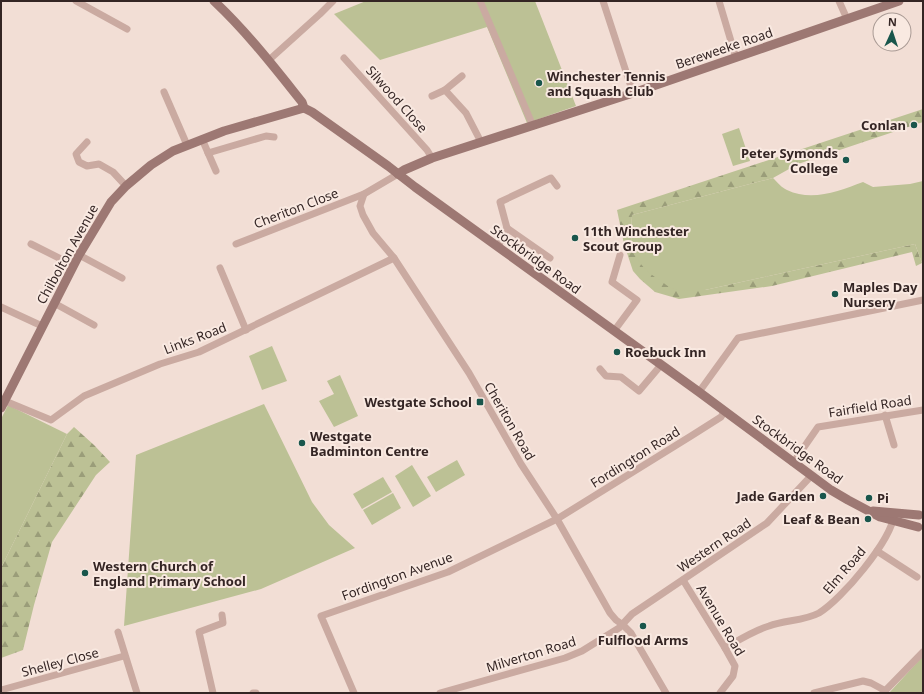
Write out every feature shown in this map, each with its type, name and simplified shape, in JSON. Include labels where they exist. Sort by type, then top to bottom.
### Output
[{"type":"main road","name":"Stockbridge Road","points":[[214,1],[238,24],[269,60],[302,102],[304,108],[327,122],[843,498],[868,510],[894,517],[922,529]]},
{"type":"main road","name":"Bereweeke Road","points":[[398,174],[432,158],[633,93],[899,1]]},
{"type":"main road","name":"Chilbolton Avenue","points":[[3,404],[73,265],[111,202],[126,186],[151,165],[173,151],[202,139],[253,122],[297,112],[304,108]]},
{"type":"main road","name":"Stockbridge Road","points":[[894,517],[921,514]]},
{"type":"main road","points":[[921,514],[916,521],[922,529]]},
{"type":"street","points":[[76,1],[127,29]]},
{"type":"street","points":[[269,60],[333,1]]},
{"type":"street","points":[[480,1],[533,126]]},
{"type":"street","points":[[603,1],[633,93]]},
{"type":"street","points":[[719,1],[736,58]]},
{"type":"street","points":[[839,1],[847,19]]},
{"type":"street","name":"Silwood Close","points":[[344,58],[427,150],[432,158]]},
{"type":"street","points":[[432,96],[445,90],[462,76]]},
{"type":"street","points":[[445,90],[472,122],[481,142]]},
{"type":"street","points":[[164,92],[187,145]]},
{"type":"street","points":[[208,152],[266,136],[274,137]]},
{"type":"street","points":[[202,139],[216,172]]},
{"type":"street","points":[[87,142],[76,154],[79,162],[87,166],[99,164],[113,172],[126,186]]},
{"type":"street","points":[[364,194],[398,174]]},
{"type":"street","points":[[498,248],[507,228],[500,202],[551,178],[557,186]]},
{"type":"street","name":"Cheriton Close","points":[[236,244],[364,194]]},
{"type":"street","name":"Cheriton Road","points":[[364,194],[360,206],[363,215],[373,233],[394,258],[469,373],[521,464],[557,519],[610,613],[631,633],[666,693]]},
{"type":"street","points":[[507,228],[550,258]]},
{"type":"street","points":[[31,244],[73,265]]},
{"type":"street","points":[[79,255],[122,278]]},
{"type":"street","points":[[614,331],[637,300],[612,282],[620,255]]},
{"type":"street","name":"Links Road","points":[[3,404],[51,420],[84,396],[160,364],[199,352],[394,258]]},
{"type":"street","points":[[220,268],[246,330]]},
{"type":"street","points":[[699,392],[738,338],[923,300]]},
{"type":"street","points":[[54,304],[94,325]]},
{"type":"street","points":[[1,307],[42,326]]},
{"type":"street","points":[[600,369],[606,376],[621,377],[639,390],[661,365]]},
{"type":"street","name":"Fairfield Road","points":[[793,463],[818,427],[923,410]]},
{"type":"street","name":"Fordington Road","points":[[557,519],[697,433],[721,417],[724,412]]},
{"type":"street","points":[[885,415],[894,445]]},
{"type":"street","name":"Western Road","points":[[623,625],[632,614],[767,523],[811,476]]},
{"type":"street","name":"Elm Road","points":[[725,648],[746,635],[769,626],[818,613],[828,607],[850,585],[877,551],[888,533],[894,517]]},
{"type":"street","name":"Fordington Avenue","points":[[354,693],[321,616],[448,572],[557,519]]},
{"type":"street","points":[[877,551],[917,577]]},
{"type":"street","name":"Avenue Road","points":[[682,580],[734,663],[735,670],[733,676],[720,693]]},
{"type":"street","points":[[213,693],[199,632],[223,623],[222,615]]},
{"type":"street","name":"Milverton Road","points":[[440,693],[572,656],[623,625]]},
{"type":"street","points":[[118,632],[124,656],[137,693]]},
{"type":"street","points":[[814,693],[863,681],[871,683],[883,691],[923,652]]},
{"type":"street","name":"Shelley Close","points":[[1,690],[124,656]]},
{"type":"green space","name":"Winchester Tennis and Squash Club","points":[[366,1],[535,1],[576,106],[527,123],[487,27],[380,60],[334,14]]},
{"type":"green space","points":[[923,109],[923,122],[798,164],[773,178],[632,215],[631,233],[633,249],[705,290],[915,244],[922,263],[916,266],[912,252],[772,286],[679,299],[655,292],[633,271],[624,244],[617,210]]},
{"type":"green space","points":[[739,128],[750,161],[733,166],[722,134]]},
{"type":"green space","name":"Peter Symonds College","points":[[773,178],[785,189],[806,195],[835,192],[863,182],[873,187],[910,184],[923,181],[923,263],[915,244],[705,290],[677,290],[668,286],[651,274],[639,261],[633,245],[631,226],[632,215]]},
{"type":"green space","points":[[272,346],[287,381],[262,390],[249,356]]},
{"type":"green space","points":[[340,375],[358,416],[334,427],[319,401],[334,394],[327,381]]},
{"type":"green space","points":[[264,404],[312,502],[329,525],[355,548],[261,589],[124,626],[136,455]]},
{"type":"green space","points":[[8,405],[67,434],[1,568],[1,419]]},
{"type":"green space","points":[[74,427],[110,462],[96,475],[52,542],[23,650],[1,658],[1,568],[67,434]]},
{"type":"green space","points":[[457,460],[465,475],[436,492],[427,477]]},
{"type":"green space","points":[[412,465],[431,496],[413,507],[395,476]]},
{"type":"green space","points":[[383,477],[392,492],[362,509],[353,494]]},
{"type":"green space","points":[[393,493],[401,508],[372,525],[363,510]]},
{"type":"green space","points":[[923,656],[923,693],[889,693]]},
{"type":"place","name":"Winchester Tennis and Squash Club","points":[[539,83]]},
{"type":"place","name":"Conlan","points":[[914,125]]},
{"type":"place","name":"Peter Symonds College","points":[[846,160]]},
{"type":"place","name":"11th Winchester Scout Group","points":[[575,238]]},
{"type":"place","name":"Maples Day Nursery","points":[[835,294]]},
{"type":"place","name":"Roebuck Inn","points":[[617,352]]},
{"type":"place","name":"Westgate School","points":[[480,402]]},
{"type":"place","name":"Westgate Badminton Centre","points":[[302,443]]},
{"type":"place","name":"Jade Garden","points":[[823,496]]},
{"type":"place","name":"Pi","points":[[869,498]]},
{"type":"place","name":"Leaf & Bean","points":[[868,519]]},
{"type":"place","name":"Western Church of England Primary School","points":[[85,573]]},
{"type":"place","name":"Fulflood Arms","points":[[643,626]]}]
